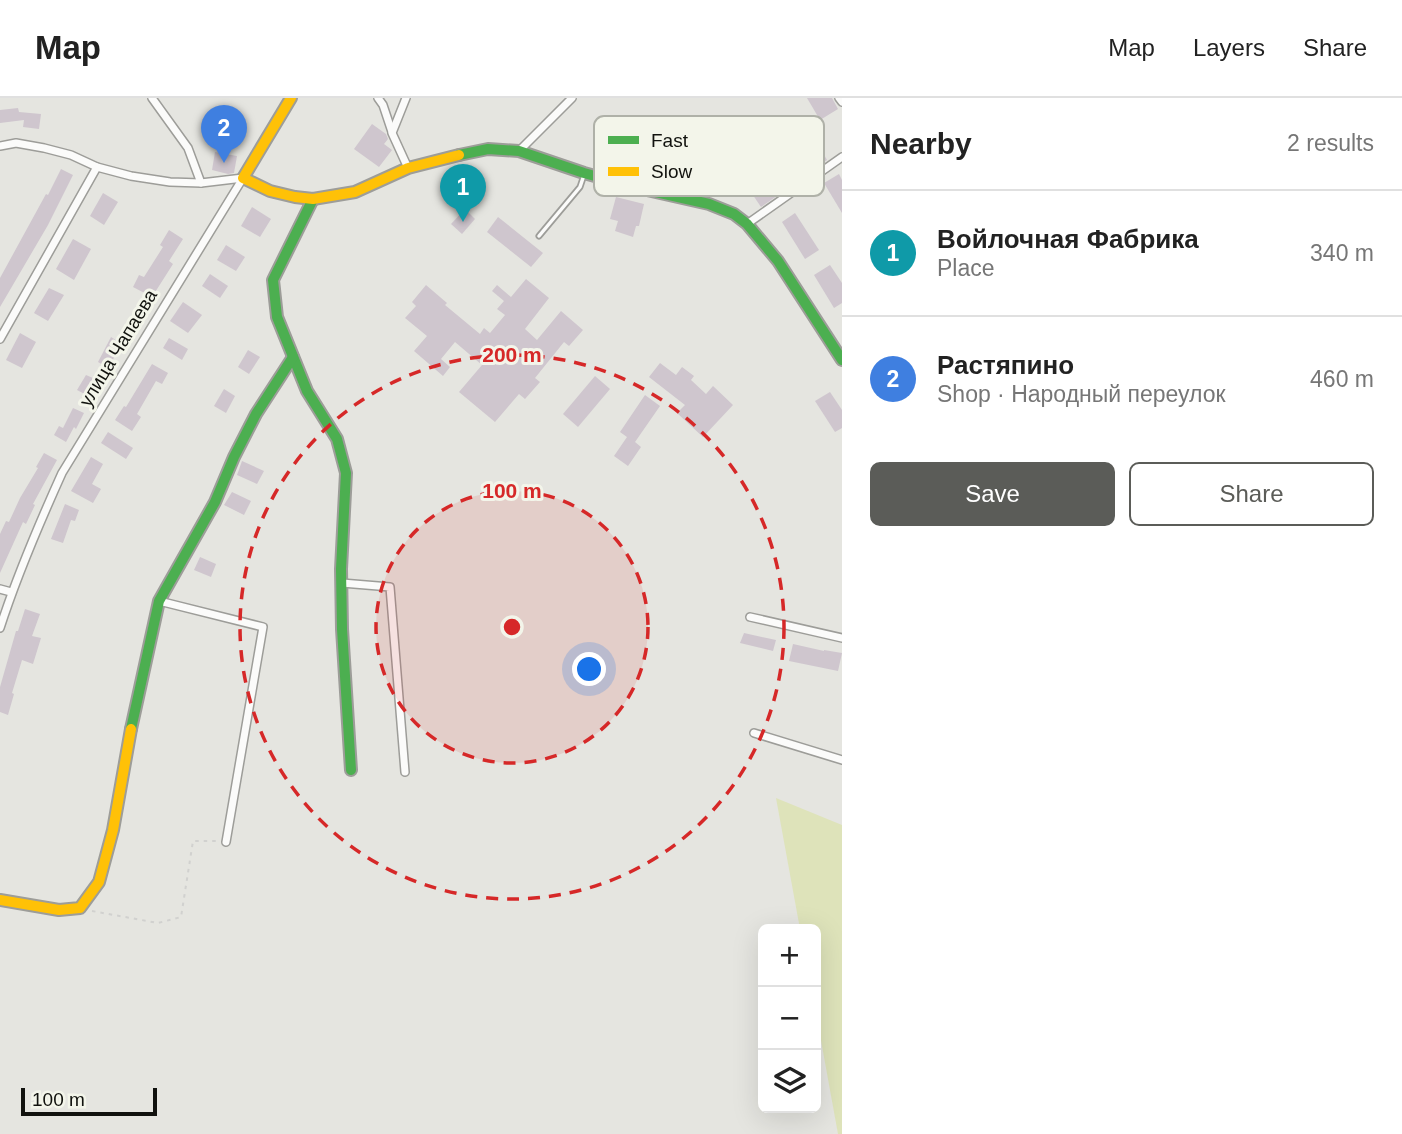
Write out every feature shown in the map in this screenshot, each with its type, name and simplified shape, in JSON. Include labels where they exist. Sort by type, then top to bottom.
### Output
[{"type":"street","points":[[152,98],[188,149],[201,183]]},
{"type":"street","name":"улица Чапаева","points":[[0,628],[11,592],[62,473],[291,98]]},
{"type":"street","points":[[378,98],[408,168]]},
{"type":"street","points":[[392,133],[407,98]]},
{"type":"street","points":[[519,151],[572,98]]},
{"type":"street","points":[[839,98],[842,103]]},
{"type":"street","points":[[0,146],[16,143],[44,148],[71,155],[97,167],[170,182],[201,183],[243,178],[270,191],[313,199],[355,192],[408,168],[488,149],[519,151],[594,176]]},
{"type":"street","points":[[824,171],[842,158]]},
{"type":"street","points":[[0,339],[97,167]]},
{"type":"street","points":[[674,196],[709,204],[734,214],[747,224],[778,261],[842,360]]},
{"type":"street","points":[[747,224],[787,196]]},
{"type":"street","points":[[313,199],[273,280],[277,317],[307,391],[337,439],[346,473],[342,629],[351,770]]},
{"type":"street","points":[[0,900],[59,910],[80,908],[99,882],[113,830],[127,747],[159,601],[215,502],[256,414],[293,357]]},
{"type":"street","points":[[342,583],[390,587],[405,772]]},
{"type":"street","points":[[0,589],[11,592]]},
{"type":"street","points":[[159,601],[263,626],[226,842]]},
{"type":"street","points":[[750,618],[842,638]]},
{"type":"street","points":[[754,733],[842,760]]},
{"type":"lane","points":[[539,236],[580,187],[584,173]]},
{"type":"path","points":[[80,908],[158,923],[181,917],[193,841],[226,842]]},
{"type":"green space","points":[[776,798],[842,825],[842,1134],[838,1134],[821,1040],[821,924],[799,924]]},
{"type":"building","points":[[807,98],[832,98],[838,109],[824,118],[818,116]]},
{"type":"building","points":[[18,108],[19,112],[41,114],[39,129],[23,127],[24,120],[0,123],[0,110]]},
{"type":"building","points":[[372,124],[386,134],[388,139],[384,144],[392,150],[379,167],[354,149]]},
{"type":"building","points":[[215,152],[237,156],[234,173],[212,170]]},
{"type":"building","points":[[61,169],[73,175],[48,225],[0,307],[0,278]]},
{"type":"building","points":[[839,174],[842,180],[842,213],[824,183]]},
{"type":"building","points":[[103,193],[118,202],[104,225],[90,216]]},
{"type":"building","points":[[754,196],[777,196],[761,207]]},
{"type":"building","points":[[616,197],[644,204],[639,226],[636,226],[633,237],[615,231],[618,221],[610,219]]},
{"type":"building","points":[[252,207],[271,219],[260,237],[241,226]]},
{"type":"building","points":[[465,209],[475,219],[462,234],[451,224]]},
{"type":"building","points":[[795,213],[819,250],[805,259],[782,222]]},
{"type":"building","points":[[498,217],[543,253],[531,267],[487,232]]},
{"type":"building","points":[[169,230],[183,239],[169,261],[173,264],[152,297],[133,287],[139,275],[144,277],[163,247],[160,245]]},
{"type":"building","points":[[73,239],[91,249],[74,280],[56,269]]},
{"type":"building","points":[[226,245],[245,257],[236,271],[217,260]]},
{"type":"building","points":[[830,265],[842,283],[842,303],[834,308],[814,275]]},
{"type":"building","points":[[210,274],[228,286],[220,298],[202,286]]},
{"type":"building","points":[[526,279],[549,298],[525,329],[537,340],[561,311],[583,330],[569,346],[564,342],[535,378],[540,382],[525,399],[519,394],[495,422],[459,392],[482,365],[455,342],[441,359],[450,367],[443,376],[414,351],[427,336],[405,318],[416,306],[412,302],[426,285],[480,334],[484,328],[490,333],[505,315],[497,309],[504,301],[492,291],[497,285],[511,297]]},
{"type":"building","points":[[49,288],[64,295],[48,321],[34,313]]},
{"type":"building","points":[[183,302],[202,315],[188,333],[170,321]]},
{"type":"building","points":[[20,333],[36,342],[22,368],[6,360]]},
{"type":"building","points":[[111,337],[122,344],[108,368],[98,362]]},
{"type":"building","points":[[169,338],[188,349],[182,360],[163,348]]},
{"type":"building","points":[[248,350],[260,357],[249,374],[238,367]]},
{"type":"building","points":[[660,363],[676,375],[682,367],[694,376],[691,380],[706,394],[713,386],[733,405],[703,437],[677,413],[685,405],[649,377]]},
{"type":"building","points":[[152,364],[168,373],[162,384],[156,381],[137,414],[141,417],[132,431],[115,420]]},
{"type":"building","points":[[86,375],[100,381],[92,398],[77,390]]},
{"type":"building","points":[[595,376],[610,389],[578,427],[563,414]]},
{"type":"building","points":[[224,389],[235,396],[226,413],[214,406]]},
{"type":"building","points":[[830,392],[842,410],[842,428],[835,432],[815,401]]},
{"type":"building","points":[[645,395],[660,406],[635,442],[641,447],[628,466],[614,456],[627,437],[620,432]]},
{"type":"building","points":[[73,408],[84,413],[66,442],[54,435],[59,426],[63,428]]},
{"type":"building","points":[[108,432],[133,448],[126,459],[101,443]]},
{"type":"building","points":[[44,453],[57,460],[33,504],[35,505],[26,524],[23,522],[0,573],[0,534],[6,521],[9,522]]},
{"type":"building","points":[[91,457],[103,464],[92,484],[101,489],[93,503],[71,491]]},
{"type":"building","points":[[242,461],[264,471],[257,484],[237,475]]},
{"type":"building","points":[[232,492],[251,501],[244,515],[224,505]]},
{"type":"building","points":[[65,504],[79,510],[75,521],[71,520],[63,543],[51,539]]},
{"type":"building","points":[[200,557],[216,564],[211,577],[194,570]]},
{"type":"building","points":[[25,609],[40,614],[32,636],[41,638],[33,664],[22,660],[8,715],[0,712],[0,687]]},
{"type":"building","points":[[744,633],[776,640],[773,651],[740,643]]},
{"type":"building","points":[[793,644],[842,653],[838,671],[789,661]]},
{"type":"traffic: fast","points":[[459,155],[488,149],[519,151],[594,176]]},
{"type":"traffic: fast","points":[[674,196],[709,204],[734,214],[747,224],[778,261],[842,360]]},
{"type":"traffic: fast","points":[[313,199],[273,280],[277,317],[307,391],[337,439],[346,473],[341,569],[342,629],[351,770]]},
{"type":"traffic: fast","points":[[131,729],[159,601],[215,502],[256,414],[293,357]]},
{"type":"traffic: slow","points":[[291,98],[243,178],[270,191],[313,199],[355,192],[408,168],[459,155]]},
{"type":"traffic: slow","points":[[0,900],[59,910],[80,908],[99,882],[113,830],[131,729]]},
{"type":"place","name":"Растяпино","points":[[224,163]]},
{"type":"place","name":"Войлочная Фабрика","points":[[463,222]]}]
